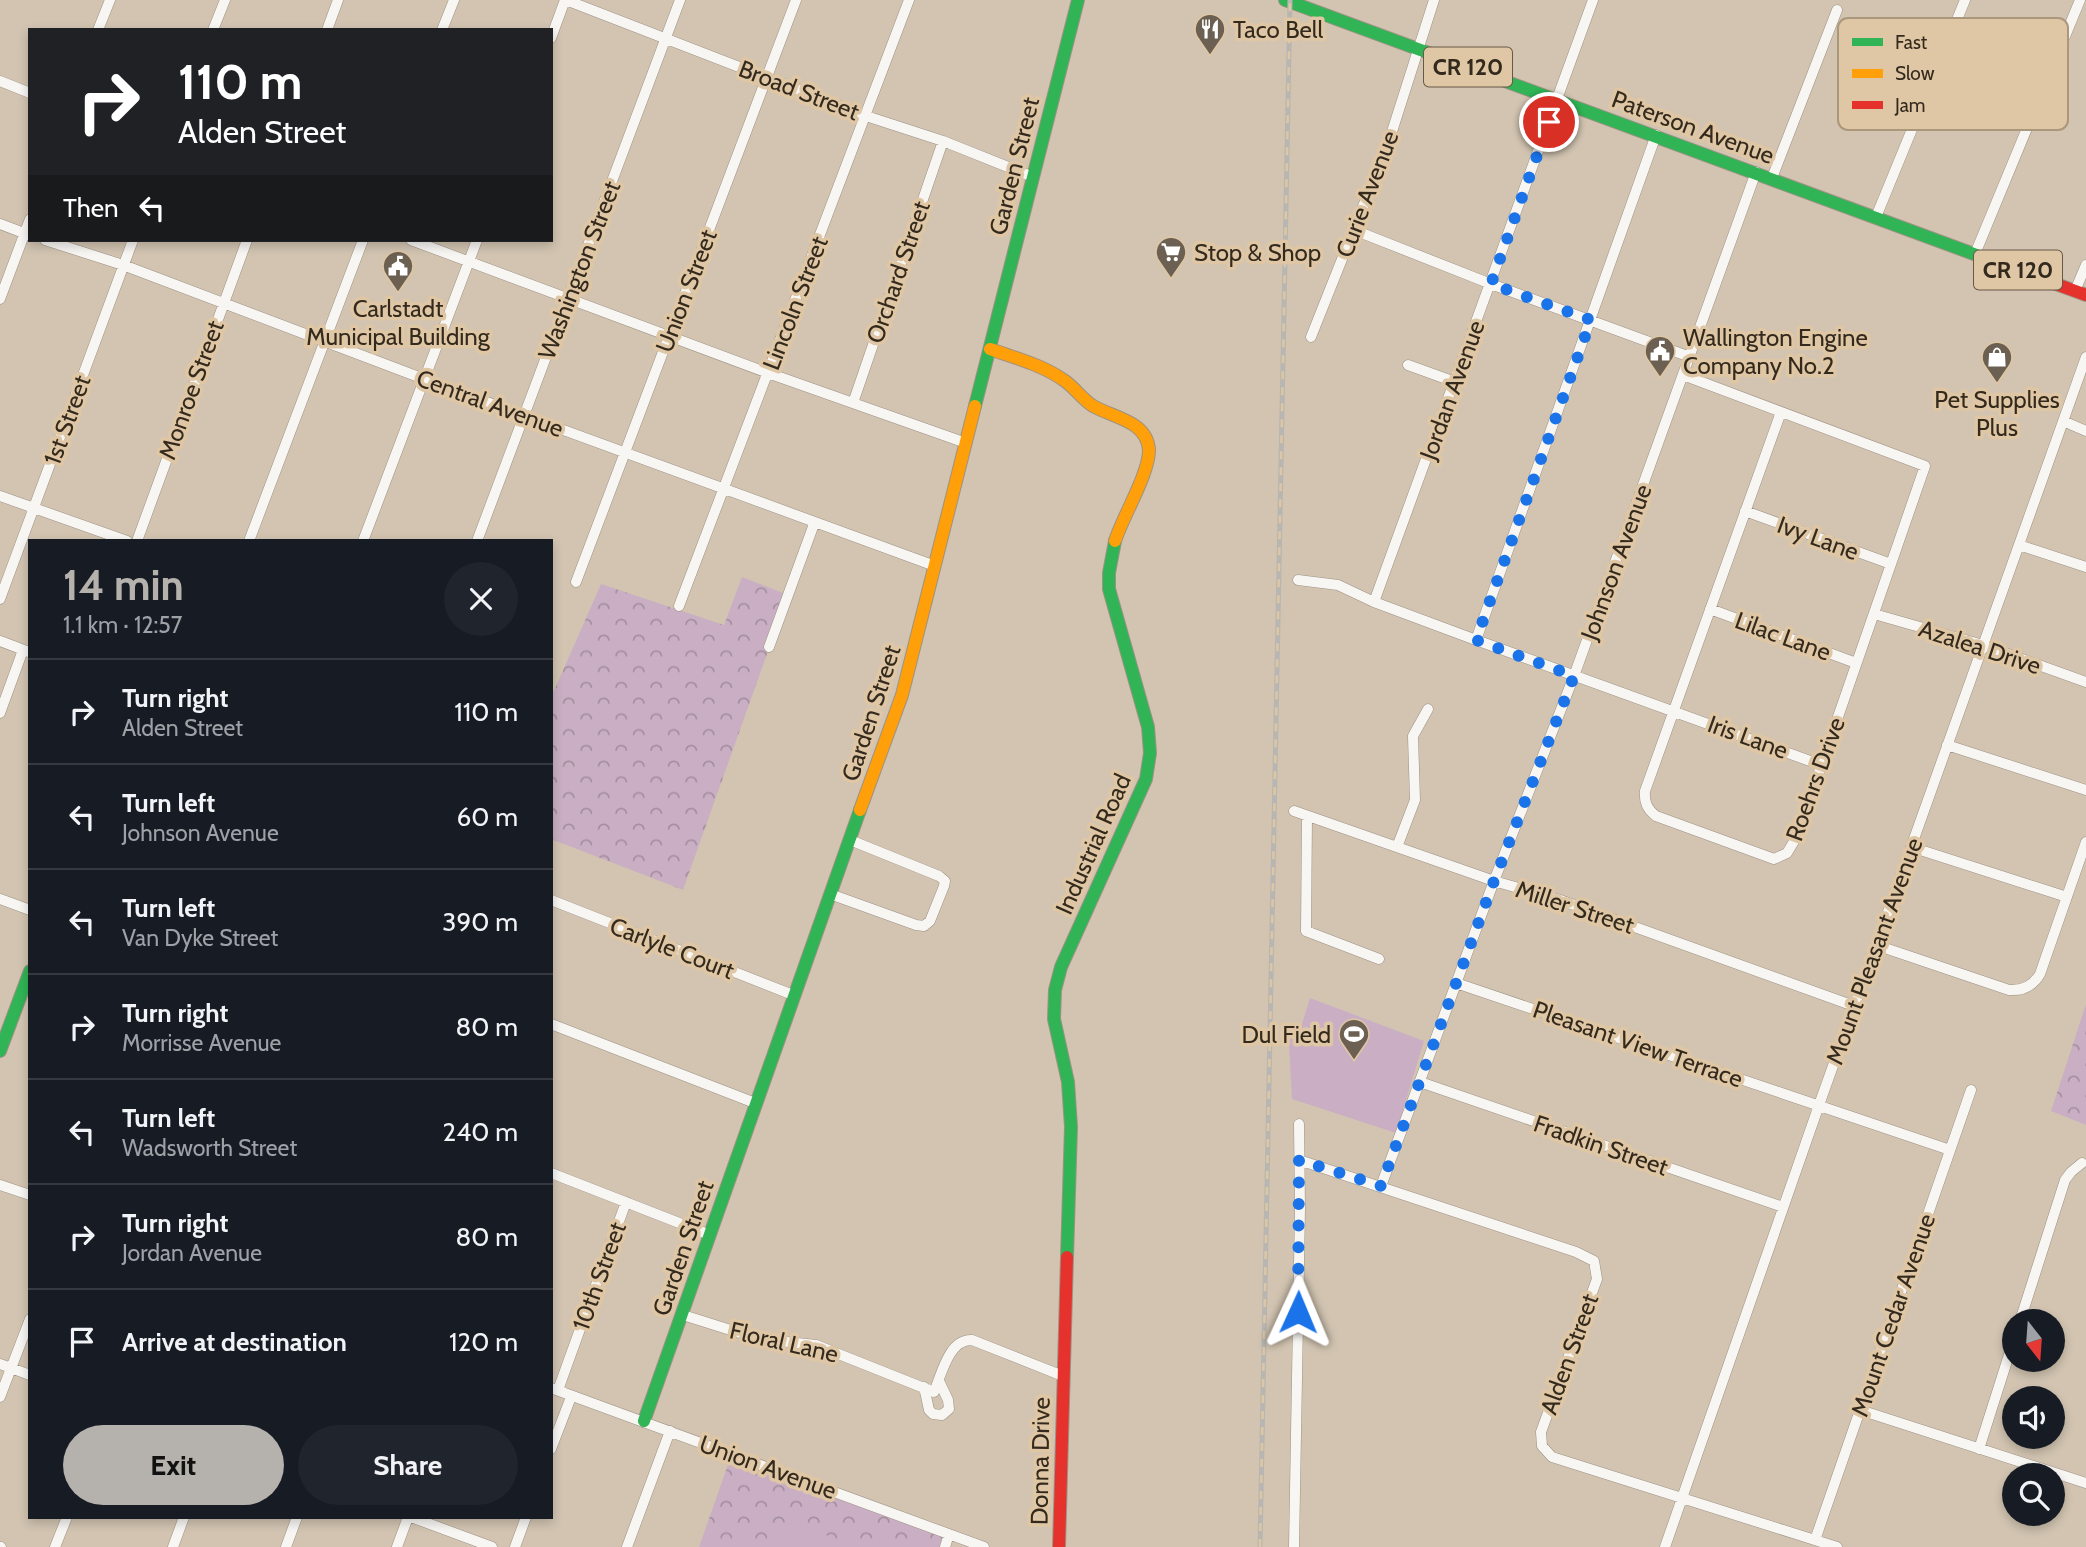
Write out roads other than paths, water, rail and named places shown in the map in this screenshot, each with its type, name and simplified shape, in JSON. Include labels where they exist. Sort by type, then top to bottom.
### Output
[{"type":"street","points":[[99,28],[110,0]]},
{"type":"street","points":[[214,28],[225,0]]},
{"type":"street","points":[[328,28],[338,0]]},
{"type":"street","points":[[443,28],[454,0]]},
{"type":"street","points":[[553,33],[566,0]]},
{"type":"street","name":"Broad Street","points":[[566,0],[866,116],[943,141],[1033,177]]},
{"type":"street","name":"Washington Street","points":[[478,539],[680,0]]},
{"type":"street","name":"Union Street","points":[[576,582],[796,0]]},
{"type":"street","name":"Lincoln Street","points":[[679,606],[909,0]]},
{"type":"street","name":"Garden Street","points":[[644,1422],[793,995],[902,695],[1078,0]]},
{"type":"street","name":"Paterson Avenue","points":[[1285,0],[2081,293]]},
{"type":"street","name":"Curie Avenue","points":[[1311,337],[1389,141],[1434,0]]},
{"type":"street","name":"Jordan Avenue","points":[[1374,602],[1593,0]]},
{"type":"street","points":[[1958,18],[1965,0]]},
{"type":"street","points":[[2068,29],[2080,0]]},
{"type":"street","points":[[1772,178],[1837,10]]},
{"type":"street","points":[[0,81],[28,92]]},
{"type":"street","points":[[1876,217],[1912,130]]},
{"type":"street","points":[[1975,254],[2026,130]]},
{"type":"street","points":[[1476,640],[1656,135]]},
{"type":"street","name":"Orchard Street","points":[[853,403],[943,141]]},
{"type":"street","name":"Johnson Avenue","points":[[1381,1186],[1494,881],[1574,676],[1756,172]]},
{"type":"street","points":[[0,224],[27,234],[0,299]]},
{"type":"street","points":[[1354,230],[1690,357]]},
{"type":"street","name":"Central Avenue","points":[[51,242],[123,265],[814,524],[934,566]]},
{"type":"street","name":"1st Street","points":[[0,598],[132,242]]},
{"type":"street","name":"Monroe Street","points":[[138,539],[246,242]]},
{"type":"street","points":[[250,539],[362,242]]},
{"type":"street","points":[[417,242],[768,373],[966,443]]},
{"type":"street","points":[[364,539],[476,242]]},
{"type":"street","points":[[2081,293],[2086,265]]},
{"type":"street","name":"Industrial Road","points":[[990,349],[1063,379],[1087,403],[1134,423],[1145,436],[1149,454],[1148,463],[1111,550],[1107,574],[1148,727],[1150,764],[1146,779],[1061,967],[1053,1004],[1068,1082],[1071,1127],[1063,1376]]},
{"type":"street","name":"Mount Pleasant Avenue","points":[[1665,1547],[1854,1006],[2086,357]]},
{"type":"street","points":[[1408,365],[1455,382]]},
{"type":"street","name":"Roehrs Drive","points":[[1684,375],[1925,466],[1792,848],[1774,859],[1656,816],[1646,806],[1645,791],[1781,412]]},
{"type":"street","points":[[2063,421],[2086,431]]},
{"type":"street","points":[[0,496],[121,539]]},
{"type":"street","name":"Ivy Lane","points":[[1745,511],[1891,564]]},
{"type":"street","points":[[769,647],[814,524]]},
{"type":"street","points":[[2019,545],[2086,567]]},
{"type":"street","name":"Iris Lane","points":[[1298,580],[1338,585],[1374,602],[1821,765]]},
{"type":"street","name":"Lilac Lane","points":[[1710,609],[1856,663]]},
{"type":"street","name":"Azalea Drive","points":[[1874,614],[1983,645],[2086,682]]},
{"type":"street","points":[[0,641],[27,651],[0,713]]},
{"type":"street","points":[[1397,847],[1415,800],[1413,736],[1428,709]]},
{"type":"street","points":[[1947,745],[2086,790]]},
{"type":"street","name":"Miller Street","points":[[1294,811],[1494,881],[1560,900],[1854,1006]]},
{"type":"street","points":[[1307,816],[1306,931],[1379,959]]},
{"type":"street","points":[[830,894],[925,926],[930,921],[944,886],[945,881],[939,876],[850,840]]},
{"type":"street","points":[[1876,945],[2009,990],[2031,986],[2040,974],[2086,842]]},
{"type":"street","points":[[1911,847],[2067,897]]},
{"type":"street","points":[[0,899],[28,909]]},
{"type":"street","name":"Carlyle Court","points":[[553,901],[793,995]]},
{"type":"street","points":[[0,1051],[28,976]]},
{"type":"street","name":"Pleasant View Terrace","points":[[1457,983],[1950,1150]]},
{"type":"street","points":[[553,1025],[755,1103]]},
{"type":"street","name":"Fradkin Street","points":[[1420,1082],[1783,1207]]},
{"type":"street","name":"Mount Cedar Avenue","points":[[1815,1540],[1972,1090]]},
{"type":"street","points":[[1294,1547],[1298,1124]]},
{"type":"street","name":"Alden Street","points":[[1299,1160],[1576,1252],[1594,1261],[1597,1279],[1541,1432],[1542,1446],[1552,1457],[1836,1547]]},
{"type":"street","points":[[2024,1309],[2065,1180],[2082,1163]]},
{"type":"street","points":[[553,1174],[710,1235]]},
{"type":"street","points":[[0,1185],[28,1194]]},
{"type":"street","name":"10th Street","points":[[554,1389],[626,1202]]},
{"type":"street","name":"Floral Lane","points":[[683,1315],[759,1339],[817,1345],[924,1388]]},
{"type":"street","points":[[0,1397],[5,1366],[28,1323]]},
{"type":"street","points":[[939,1381],[949,1404],[942,1415],[933,1414],[929,1410],[924,1388],[934,1391],[953,1350],[966,1340],[1063,1376]]},
{"type":"street","points":[[5,1366],[28,1374]]},
{"type":"street","points":[[1979,1448],[2003,1372]]},
{"type":"street","name":"Donna Drive","points":[[1059,1547],[1063,1376]]},
{"type":"street","name":"Union Avenue","points":[[554,1389],[984,1547]]},
{"type":"street","points":[[553,1444],[571,1396]]},
{"type":"street","points":[[1860,1410],[2086,1483]]},
{"type":"street","points":[[627,1547],[670,1431]]},
{"type":"street","points":[[55,1547],[66,1519]]},
{"type":"street","points":[[173,1547],[183,1519]]},
{"type":"street","points":[[286,1547],[296,1519]]},
{"type":"street","points":[[397,1547],[409,1519]]},
{"type":"street","points":[[415,1519],[492,1547]]},
{"type":"street","points":[[514,1547],[525,1519]]},
{"type":"street","points":[[944,1547],[949,1534]]},
{"type":"railway","points":[[1260,1547],[1290,0]]},
{"type":"place","name":"Taco Bell","points":[[1210,56]]},
{"type":"place","name":"Stop & Shop","points":[[1171,279]]},
{"type":"place","name":"Carlstadt Municipal Building","points":[[398,293]]},
{"type":"place","name":"Wallington Engine Company No.2","points":[[1660,378]]},
{"type":"place","name":"Pet Supplies Plus","points":[[1997,384]]},
{"type":"place","name":"Dul Field","points":[[1354,1061]]}]
